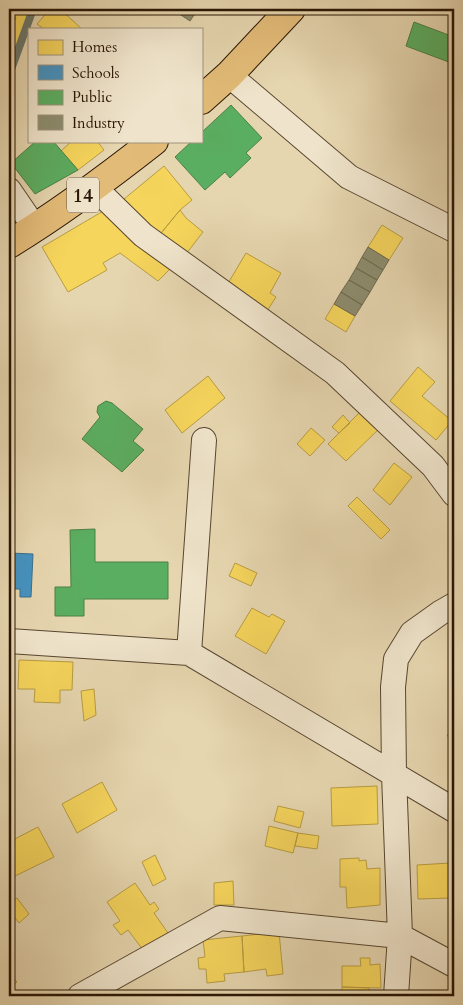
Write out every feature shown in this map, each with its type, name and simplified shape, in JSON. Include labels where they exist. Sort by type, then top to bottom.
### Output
[{"type":"main road","points":[[202,99],[229,75],[291,9]]},
{"type":"main road","name":"14","points":[[9,244],[94,187],[153,142]]},
{"type":"street","points":[[229,75],[349,177],[454,230]]},
{"type":"street","points":[[94,187],[143,235],[335,373],[433,466],[454,494]]},
{"type":"street","points":[[9,190],[35,228]]},
{"type":"street","points":[[189,652],[204,440]]},
{"type":"street","points":[[396,996],[400,936],[394,774],[393,687],[396,659],[412,633],[454,605]]},
{"type":"street","points":[[9,641],[189,652],[454,810]]},
{"type":"street","points":[[80,996],[220,918],[400,936],[454,965]]},
{"type":"building: Homes","points":[[9,9],[36,9],[12,53],[9,51],[9,31],[16,18]]},
{"type":"building: Homes","points":[[50,9],[60,9],[81,28],[43,28],[37,24]]},
{"type":"building: Homes","points":[[71,142],[98,142],[104,150],[78,170],[61,151]]},
{"type":"building: Homes","points":[[164,166],[192,200],[180,210],[157,238],[118,204]]},
{"type":"building: Homes","points":[[105,210],[173,266],[158,281],[120,253],[103,263],[107,270],[68,292],[42,247]]},
{"type":"building: Homes","points":[[180,210],[186,218],[203,232],[183,258],[157,238]]},
{"type":"building: Homes","points":[[382,225],[403,238],[389,260],[368,247]]},
{"type":"building: Homes","points":[[246,253],[281,273],[270,293],[276,297],[267,311],[227,285]]},
{"type":"building: Homes","points":[[334,304],[355,316],[346,332],[325,319]]},
{"type":"building: Homes","points":[[418,367],[435,382],[422,396],[452,421],[436,440],[390,401]]},
{"type":"building: Homes","points":[[208,376],[225,398],[182,433],[165,410]]},
{"type":"building: Homes","points":[[365,407],[383,425],[346,461],[328,444]]},
{"type":"building: Homes","points":[[343,415],[350,423],[339,433],[332,427]]},
{"type":"building: Homes","points":[[311,428],[325,440],[310,456],[297,444]]},
{"type":"building: Homes","points":[[394,463],[412,477],[390,505],[373,490]]},
{"type":"building: Homes","points":[[357,497],[390,530],[381,539],[348,506]]},
{"type":"building: Homes","points":[[235,563],[257,573],[251,586],[229,576]]},
{"type":"building: Homes","points":[[252,608],[269,617],[272,614],[285,621],[266,654],[235,636]]},
{"type":"building: Homes","points":[[19,660],[73,662],[72,690],[60,690],[60,703],[34,702],[35,689],[18,689]]},
{"type":"building: Homes","points":[[94,689],[96,715],[84,721],[81,691]]},
{"type":"building: Homes","points":[[454,731],[454,747],[447,735]]},
{"type":"building: Homes","points":[[102,782],[117,810],[77,833],[62,804]]},
{"type":"building: Homes","points":[[377,786],[378,824],[332,826],[331,788]]},
{"type":"building: Homes","points":[[278,806],[304,812],[300,828],[274,821]]},
{"type":"building: Homes","points":[[269,826],[298,833],[293,853],[265,846]]},
{"type":"building: Homes","points":[[38,827],[54,857],[13,877],[9,868],[9,842]]},
{"type":"building: Homes","points":[[298,833],[319,836],[317,849],[295,846]]},
{"type":"building: Homes","points":[[155,855],[166,879],[153,886],[142,862]]},
{"type":"building: Homes","points":[[359,858],[359,861],[366,860],[367,869],[380,868],[380,905],[347,908],[346,887],[340,887],[340,859]]},
{"type":"building: Homes","points":[[450,863],[454,863],[454,880],[450,880]]},
{"type":"building: Homes","points":[[450,863],[450,880],[454,880],[454,892],[451,892],[451,898],[418,899],[417,865]]},
{"type":"building: Homes","points":[[233,881],[234,905],[214,905],[214,883]]},
{"type":"building: Homes","points":[[135,883],[150,905],[154,902],[159,909],[154,913],[168,933],[143,950],[128,930],[121,935],[113,925],[120,921],[107,902]]},
{"type":"building: Homes","points":[[17,898],[29,914],[19,923],[9,910],[9,904]]},
{"type":"building: Homes","points":[[279,932],[283,974],[267,976],[266,969],[244,972],[242,936]]},
{"type":"building: Homes","points":[[242,936],[244,972],[224,974],[225,981],[207,983],[206,969],[199,969],[198,958],[205,957],[203,940]]},
{"type":"building: Homes","points":[[360,958],[370,958],[370,965],[380,964],[381,988],[342,987],[342,966],[361,966]]},
{"type":"building: Homes","points":[[9,972],[17,982],[9,989]]},
{"type":"building: Homes","points":[[342,987],[369,988],[370,996],[342,996]]},
{"type":"building: Schools","points":[[9,553],[33,554],[31,597],[20,597],[20,589],[12,589],[11,599],[9,599]]},
{"type":"building: Public","points":[[414,22],[454,37],[454,64],[406,46]]},
{"type":"building: Public","points":[[231,105],[262,138],[246,153],[251,158],[230,178],[225,172],[205,190],[175,157],[191,142],[202,142],[202,132]]},
{"type":"building: Public","points":[[35,142],[54,142],[78,170],[35,194],[11,163]]},
{"type":"building: Public","points":[[106,401],[112,403],[143,429],[133,441],[144,450],[122,472],[82,439],[100,417],[97,412],[98,406]]},
{"type":"building: Public","points":[[95,529],[95,562],[168,562],[168,599],[84,599],[84,616],[55,616],[55,587],[71,587],[70,530]]},
{"type":"building: Industry","points":[[172,9],[198,9],[190,21]]},
{"type":"building: Industry","points":[[368,247],[389,260],[383,270],[362,257]]},
{"type":"building: Industry","points":[[362,257],[383,270],[377,280],[356,268]]},
{"type":"building: Industry","points":[[356,268],[377,280],[370,292],[349,280]]},
{"type":"building: Industry","points":[[349,280],[370,292],[362,305],[341,292]]},
{"type":"building: Industry","points":[[341,292],[362,305],[355,316],[334,304]]},
{"type":"waterway","points":[[9,75],[33,9]]}]
